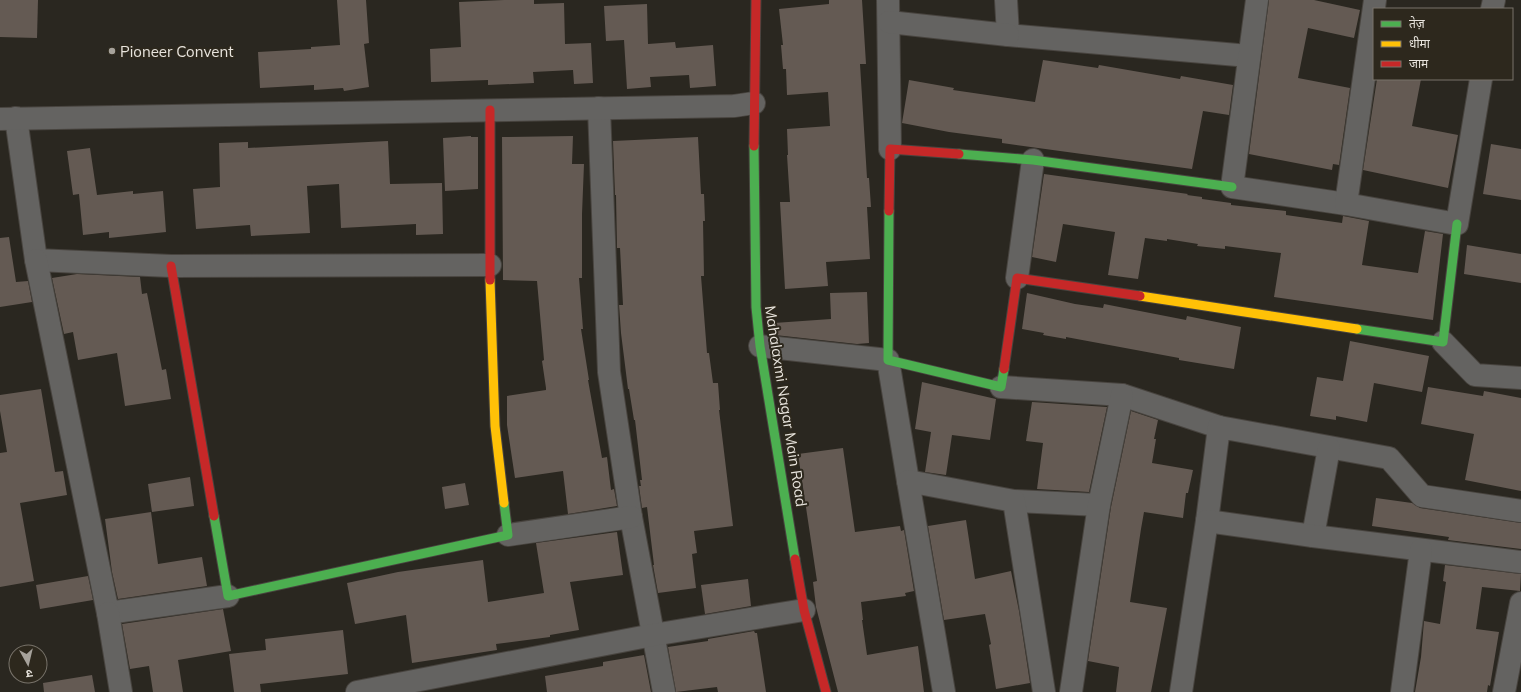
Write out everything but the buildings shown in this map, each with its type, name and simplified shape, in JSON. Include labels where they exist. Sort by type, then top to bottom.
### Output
[{"type":"street","name":"Mahalaxmi Nagar Main Road","points":[[756,0],[754,103],[756,307],[760,346],[804,610],[826,692]]},
{"type":"street","points":[[888,0],[890,22],[888,360],[944,692]]},
{"type":"street","points":[[1006,0],[1008,36]]},
{"type":"street","points":[[1232,187],[1257,0]]},
{"type":"street","points":[[1346,204],[1373,14]]},
{"type":"street","points":[[890,22],[1008,36],[1249,56]]},
{"type":"street","points":[[1443,342],[1457,224],[1481,80]]},
{"type":"street","points":[[121,692],[108,614],[8,118],[734,106],[754,103]]},
{"type":"street","points":[[599,108],[610,372],[631,517],[664,692]]},
{"type":"street","points":[[490,110],[490,265],[496,426],[508,535]]},
{"type":"street","points":[[890,149],[1033,160],[1346,204],[1457,224]]},
{"type":"street","points":[[1001,387],[1033,160]]},
{"type":"street","points":[[36,260],[171,266],[490,265]]},
{"type":"street","points":[[171,266],[228,596]]},
{"type":"street","points":[[1017,278],[1443,342],[1474,375],[1521,378]]},
{"type":"street","points":[[760,346],[888,360],[1001,387],[1122,395],[1219,427],[1389,458],[1422,496],[1521,511]]},
{"type":"street","points":[[1071,692],[1099,505],[1122,395]]},
{"type":"street","points":[[1181,692],[1219,427]]},
{"type":"street","points":[[1313,536],[1329,448]]},
{"type":"street","points":[[908,481],[1014,501],[1099,505]]},
{"type":"street","points":[[1014,501],[1044,692]]},
{"type":"street","points":[[108,614],[228,596],[508,535],[631,517]]},
{"type":"street","points":[[1206,521],[1521,562]]},
{"type":"street","points":[[1402,692],[1421,550]]},
{"type":"street","points":[[1504,692],[1521,603]]},
{"type":"street","points":[[357,692],[653,635],[804,610]]},
{"type":"traffic: fast","points":[[754,146],[756,307],[760,346],[795,559]]},
{"type":"traffic: fast","points":[[959,154],[1033,160],[1232,187]]},
{"type":"traffic: fast","points":[[889,211],[888,360],[1001,387],[1004,369]]},
{"type":"traffic: fast","points":[[1357,329],[1443,342],[1457,224]]},
{"type":"traffic: fast","points":[[214,516],[228,596],[508,535],[504,503]]},
{"type":"traffic: slow","points":[[490,280],[495,426],[504,503]]},
{"type":"traffic: slow","points":[[1140,296],[1357,329]]},
{"type":"traffic: jam","points":[[754,146],[756,0]]},
{"type":"traffic: jam","points":[[490,110],[490,280]]},
{"type":"traffic: jam","points":[[889,211],[890,149],[959,154]]},
{"type":"traffic: jam","points":[[171,266],[214,516]]},
{"type":"traffic: jam","points":[[1004,369],[1017,278],[1140,296]]},
{"type":"traffic: jam","points":[[795,559],[804,610],[826,692]]},
{"type":"place","name":"Pioneer Convent","points":[[112,51]]}]
